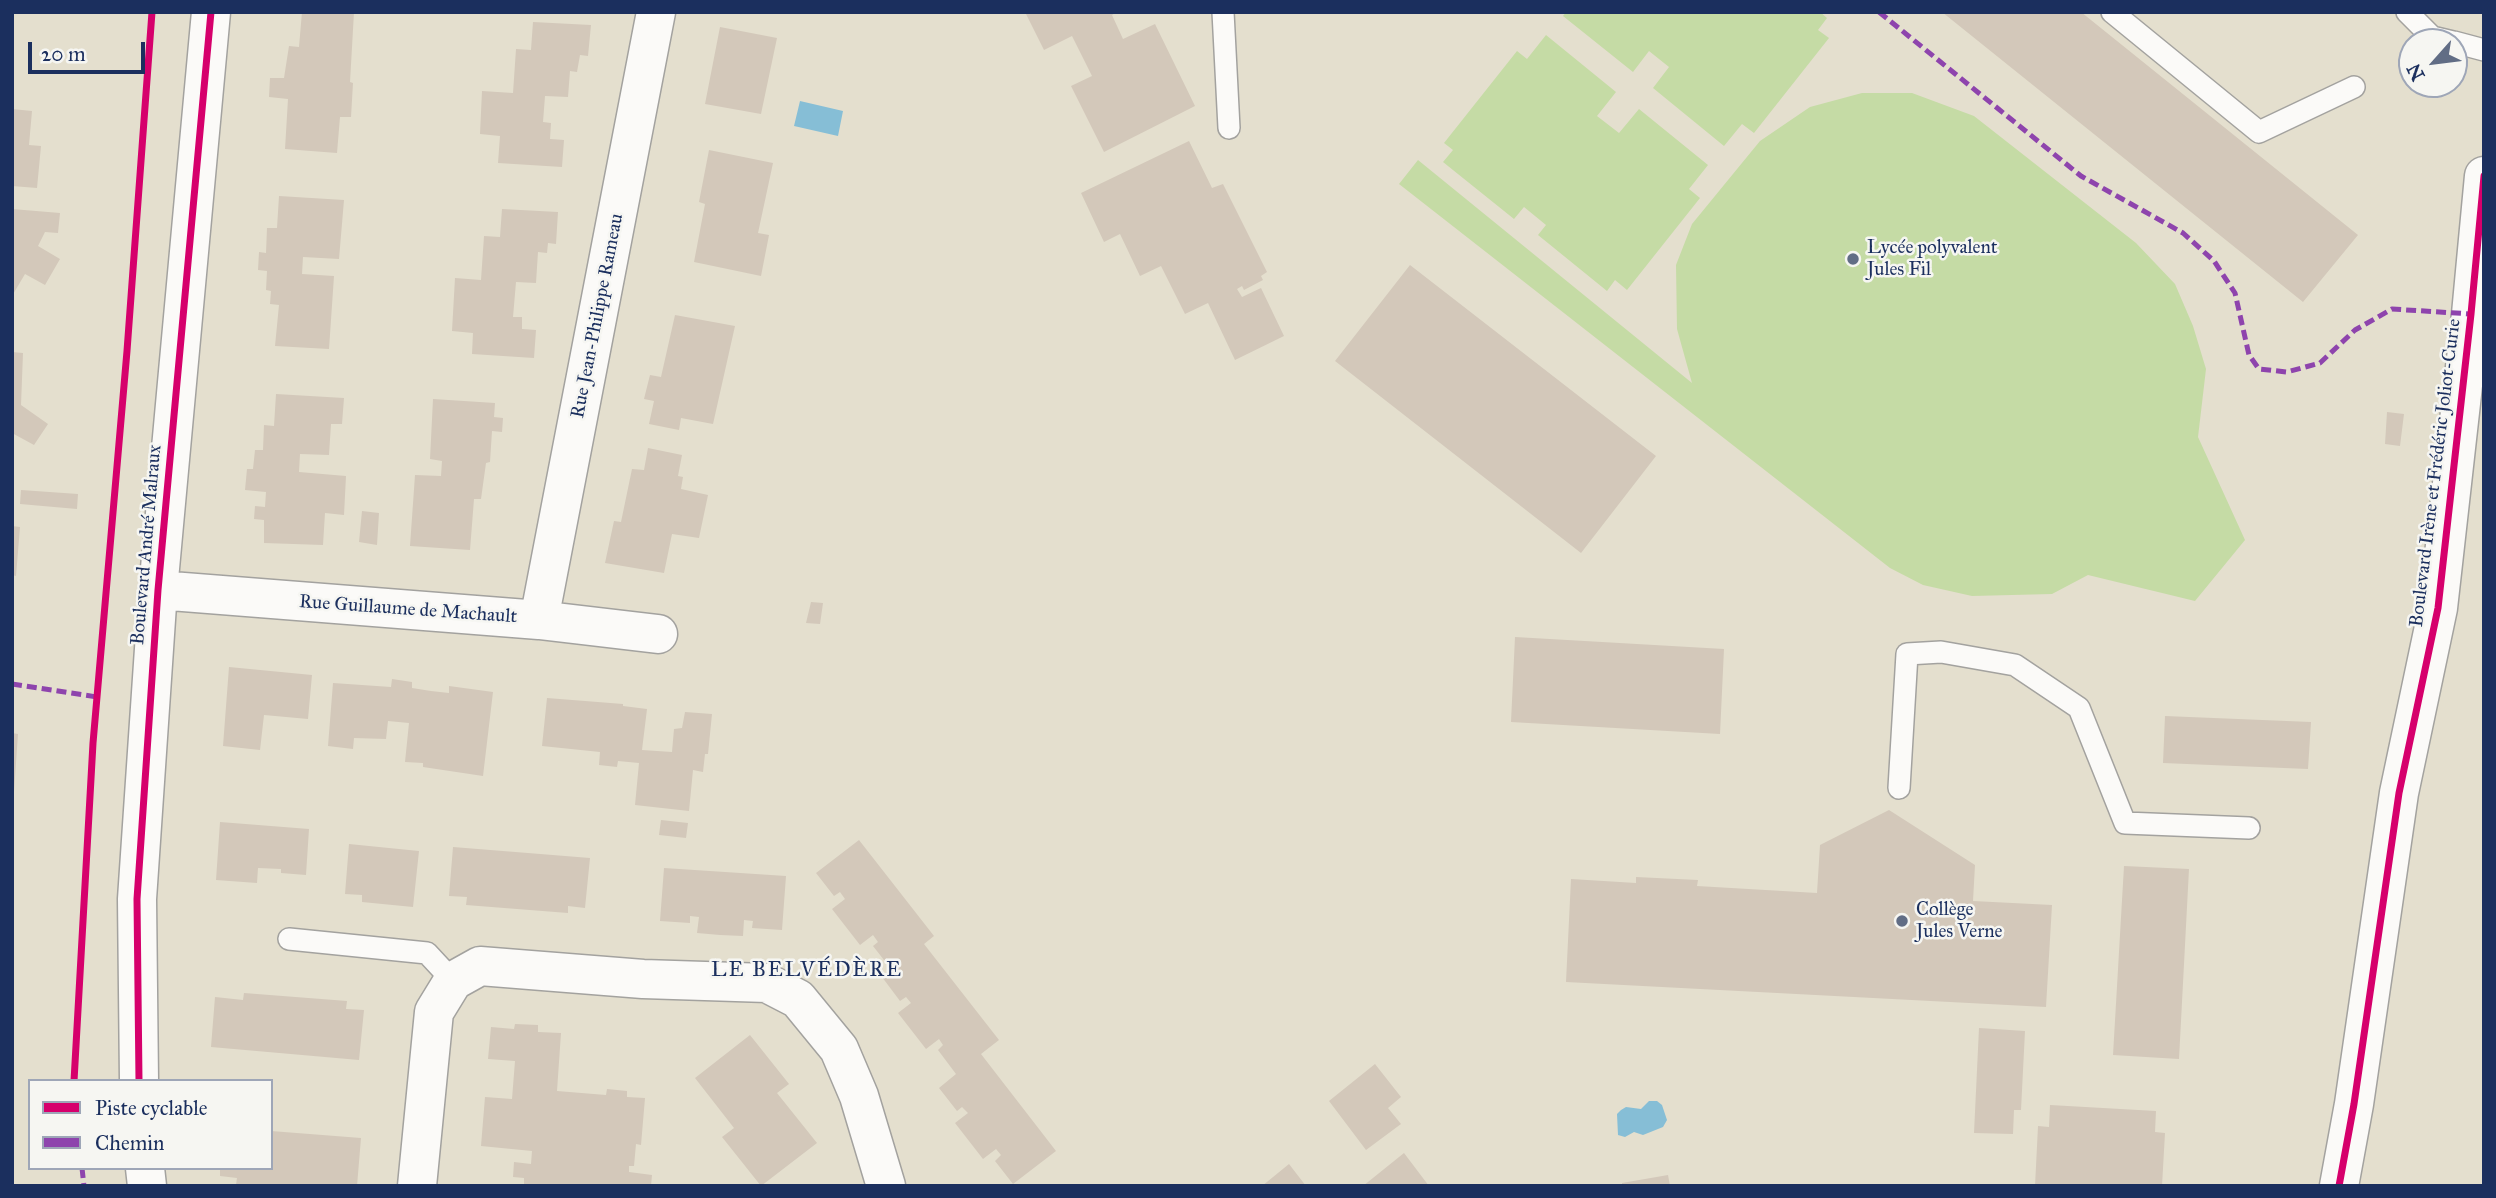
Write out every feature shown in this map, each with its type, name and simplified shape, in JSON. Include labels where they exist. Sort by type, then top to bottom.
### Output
[{"type":"street","name":"Boulevard André Malraux","points":[[139,1079],[137,899],[158,590],[211,12]]},
{"type":"street","name":"Rue Jean-Philippe Rameau","points":[[539,620],[656,12]]},
{"type":"street","name":"Boulevard Irène et Frédéric Joliot-Curie","points":[[2339,1186],[2354,1104],[2399,793],[2438,608],[2484,176]]},
{"type":"street","name":"Rue Guillaume de Machault","points":[[158,590],[539,620],[658,635]]},
{"type":"street","points":[[417,1186],[434,1012],[453,981],[480,966],[643,979],[767,983],[798,999],[839,1049],[859,1097],[886,1186]]},
{"type":"lane","points":[[1223,12],[1229,128]]},
{"type":"lane","points":[[2112,12],[2259,132],[2354,87]]},
{"type":"lane","points":[[2407,12],[2423,28]]},
{"type":"lane","points":[[1899,788],[1907,654],[1941,652],[2015,665],[2079,708],[2125,823],[2249,828]]},
{"type":"lane","points":[[289,939],[427,953],[453,981]]},
{"type":"green space","points":[[1566,12],[1820,12],[1827,18],[1818,30],[1829,38],[1754,133],[1742,124],[1724,146],[1653,88],[1669,67],[1649,51],[1633,72],[1563,16]]},
{"type":"green space","points":[[1546,35],[1616,92],[1597,116],[1619,133],[1639,109],[1708,165],[1689,189],[1700,198],[1627,290],[1615,280],[1607,291],[1538,235],[1546,225],[1524,207],[1514,219],[1443,162],[1453,150],[1444,143],[1517,51],[1527,59]]},
{"type":"green space","points":[[1862,93],[1912,93],[1974,116],[2136,243],[2175,284],[2193,326],[2206,369],[2198,437],[2245,540],[2195,601],[2088,575],[2052,594],[1972,596],[1923,585],[1890,568],[1399,184],[1418,160],[1692,383],[1677,329],[1676,265],[1692,224],[1760,141],[1810,107]]},
{"type":"water","points":[[800,101],[843,111],[838,136],[794,126]]},
{"type":"water","points":[[1649,1101],[1657,1101],[1662,1105],[1667,1120],[1663,1127],[1643,1135],[1634,1132],[1625,1137],[1618,1135],[1617,1114],[1626,1107],[1641,1109]]},
{"type":"building","points":[[302,12],[354,12],[351,117],[340,117],[337,153],[285,149],[288,99],[269,97],[270,78],[284,78],[289,46],[299,47]]},
{"type":"building","points":[[1025,12],[1117,12],[1112,15],[1123,39],[1155,24],[1195,106],[1104,152],[1071,86],[1092,76],[1072,36],[1044,50]]},
{"type":"building","points":[[1942,12],[2081,12],[2358,235],[2303,302]]},
{"type":"building","points":[[533,22],[591,25],[588,56],[580,55],[577,72],[570,71],[568,97],[545,96],[543,122],[551,123],[550,139],[564,140],[562,167],[498,163],[500,136],[480,134],[482,91],[513,93],[516,49],[531,50]]},
{"type":"building","points":[[720,27],[777,38],[761,114],[705,104]]},
{"type":"building","points":[[12,109],[32,111],[29,145],[41,146],[37,188],[12,186]]},
{"type":"building","points":[[1189,141],[1212,188],[1223,184],[1267,272],[1261,276],[1263,280],[1244,290],[1242,286],[1237,289],[1242,297],[1261,288],[1284,336],[1235,360],[1208,303],[1185,314],[1161,266],[1140,276],[1120,234],[1104,242],[1081,193]]},
{"type":"building","points":[[709,150],[773,163],[758,233],[769,235],[761,276],[694,262],[705,204],[699,202]]},
{"type":"building","points":[[279,196],[344,200],[339,259],[303,257],[302,274],[334,276],[329,349],[275,346],[279,305],[270,304],[271,291],[266,290],[267,271],[258,270],[259,252],[266,253],[267,228],[277,228]]},
{"type":"building","points":[[12,209],[60,213],[58,233],[45,232],[38,246],[60,259],[45,285],[25,274],[12,296]]},
{"type":"building","points":[[502,209],[558,212],[556,244],[548,243],[547,253],[538,252],[536,283],[516,282],[513,317],[522,317],[522,329],[536,330],[534,358],[472,354],[473,333],[452,331],[455,278],[481,280],[484,236],[500,237]]},
{"type":"building","points":[[1410,265],[1656,456],[1581,553],[1335,361]]},
{"type":"building","points":[[675,315],[735,326],[713,424],[681,418],[679,430],[649,424],[654,401],[644,399],[650,375],[661,377]]},
{"type":"building","points":[[12,352],[23,353],[21,405],[48,424],[34,445],[12,433]]},
{"type":"building","points":[[276,394],[344,398],[342,424],[331,424],[329,455],[300,454],[299,472],[346,476],[344,515],[325,513],[323,545],[264,543],[264,520],[254,519],[255,506],[265,507],[266,492],[245,490],[247,469],[253,469],[255,450],[263,450],[264,425],[274,426]]},
{"type":"building","points":[[433,399],[495,403],[494,417],[503,418],[502,432],[492,431],[490,462],[486,463],[481,499],[474,499],[470,550],[410,546],[415,475],[441,476],[442,461],[430,459]]},
{"type":"building","points":[[2387,412],[2404,414],[2400,446],[2385,444]]},
{"type":"building","points":[[648,448],[682,455],[678,476],[683,477],[681,489],[708,495],[699,538],[672,534],[664,573],[605,563],[614,521],[621,522],[632,469],[644,470]]},
{"type":"building","points":[[21,490],[78,494],[77,509],[20,504]]},
{"type":"building","points":[[362,511],[379,513],[377,545],[359,542]]},
{"type":"building","points":[[12,526],[20,527],[16,576],[12,575]]},
{"type":"building","points":[[811,602],[823,603],[820,624],[806,623]]},
{"type":"building","points":[[1515,637],[1724,649],[1720,734],[1511,722]]},
{"type":"building","points":[[229,667],[312,675],[308,719],[264,715],[260,750],[223,746]]},
{"type":"building","points":[[392,679],[412,682],[412,688],[431,691],[449,693],[449,686],[493,692],[483,776],[423,767],[423,763],[405,762],[409,723],[388,721],[386,739],[354,738],[353,749],[328,746],[333,683],[391,687]]},
{"type":"building","points":[[547,698],[623,704],[647,709],[642,750],[672,752],[674,729],[682,728],[685,712],[712,714],[708,754],[705,754],[703,772],[693,770],[689,811],[635,805],[639,763],[618,761],[617,767],[599,765],[600,752],[542,746]]},
{"type":"building","points":[[2165,716],[2311,722],[2308,769],[2163,763]]},
{"type":"building","points":[[12,733],[18,734],[14,792],[12,792]]},
{"type":"building","points":[[1889,810],[1975,865],[1973,901],[2052,905],[2046,1007],[1566,982],[1571,879],[1636,883],[1636,877],[1698,880],[1697,886],[1817,893],[1820,845]]},
{"type":"building","points":[[661,820],[688,823],[686,838],[659,835]]},
{"type":"building","points":[[220,822],[309,829],[306,875],[281,873],[281,869],[258,868],[257,883],[216,880]]},
{"type":"building","points":[[859,840],[934,936],[924,944],[999,1040],[981,1054],[1056,1151],[1013,1184],[995,1161],[1001,1155],[996,1149],[983,1159],[955,1123],[968,1113],[962,1107],[957,1111],[939,1088],[956,1074],[938,1050],[943,1045],[939,1039],[926,1049],[898,1013],[911,1003],[906,997],[900,1001],[882,977],[891,969],[873,946],[878,942],[873,935],[860,945],[832,909],[845,899],[840,892],[834,896],[816,873]]},
{"type":"building","points":[[349,844],[419,851],[413,907],[362,902],[362,895],[345,894]]},
{"type":"building","points":[[453,847],[590,858],[585,908],[568,906],[568,913],[466,905],[467,897],[449,896]]},
{"type":"building","points":[[2124,866],[2189,869],[2179,1059],[2113,1055]]},
{"type":"building","points":[[664,868],[786,876],[782,930],[752,928],[753,921],[744,920],[743,936],[720,935],[697,933],[699,917],[690,916],[690,923],[660,921]]},
{"type":"building","points":[[244,993],[347,1001],[346,1009],[364,1010],[359,1060],[211,1047],[215,997],[243,1000]]},
{"type":"building","points":[[515,1024],[538,1025],[538,1032],[561,1033],[557,1091],[606,1095],[607,1089],[627,1091],[627,1097],[645,1098],[641,1145],[636,1144],[634,1166],[629,1166],[629,1172],[652,1175],[651,1186],[524,1186],[524,1178],[513,1177],[514,1162],[531,1164],[532,1151],[481,1146],[485,1097],[512,1099],[515,1061],[488,1059],[491,1027],[514,1029]]},
{"type":"building","points":[[1979,1028],[2025,1031],[2021,1110],[2014,1110],[2013,1134],[1974,1133]]},
{"type":"building","points":[[750,1035],[789,1084],[777,1093],[817,1143],[761,1186],[722,1137],[734,1128],[695,1078]]},
{"type":"building","points":[[1375,1064],[1401,1097],[1388,1108],[1401,1124],[1366,1150],[1329,1101]]},
{"type":"building","points":[[2050,1105],[2156,1111],[2155,1132],[2165,1133],[2162,1186],[2035,1186],[2038,1126],[2049,1127]]},
{"type":"building","points":[[273,1131],[361,1138],[357,1186],[236,1185],[237,1178],[220,1176],[220,1170],[273,1170]]},
{"type":"building","points":[[1404,1153],[1429,1186],[1363,1186]]},
{"type":"building","points":[[1289,1164],[1306,1186],[1262,1186]]},
{"type":"building","points":[[1668,1175],[1670,1186],[1622,1186],[1622,1183]]},
{"type":"marked path","points":[[1879,12],[2081,176],[2183,233],[2214,261],[2235,293],[2249,355],[2259,369],[2287,372],[2320,363],[2355,330],[2392,309],[2471,314]]},
{"type":"marked path","points":[[12,684],[97,697]]},
{"type":"marked path","points":[[82,1170],[84,1186]]},
{"type":"cycle path","points":[[74,1079],[93,743],[127,351],[152,12]]},
{"type":"cycle path","points":[[139,1079],[137,899],[158,590],[211,12]]},
{"type":"cycle path","points":[[2339,1186],[2354,1104],[2399,793],[2438,608],[2484,176]]},
{"type":"place","name":"Lycée polyvalent Jules Fil","points":[[1853,259]]},
{"type":"place","name":"Collège Jules Verne","points":[[1902,921]]},
{"type":"district","name":"LE BELVÉDÈRE","points":[[807,971]]}]
